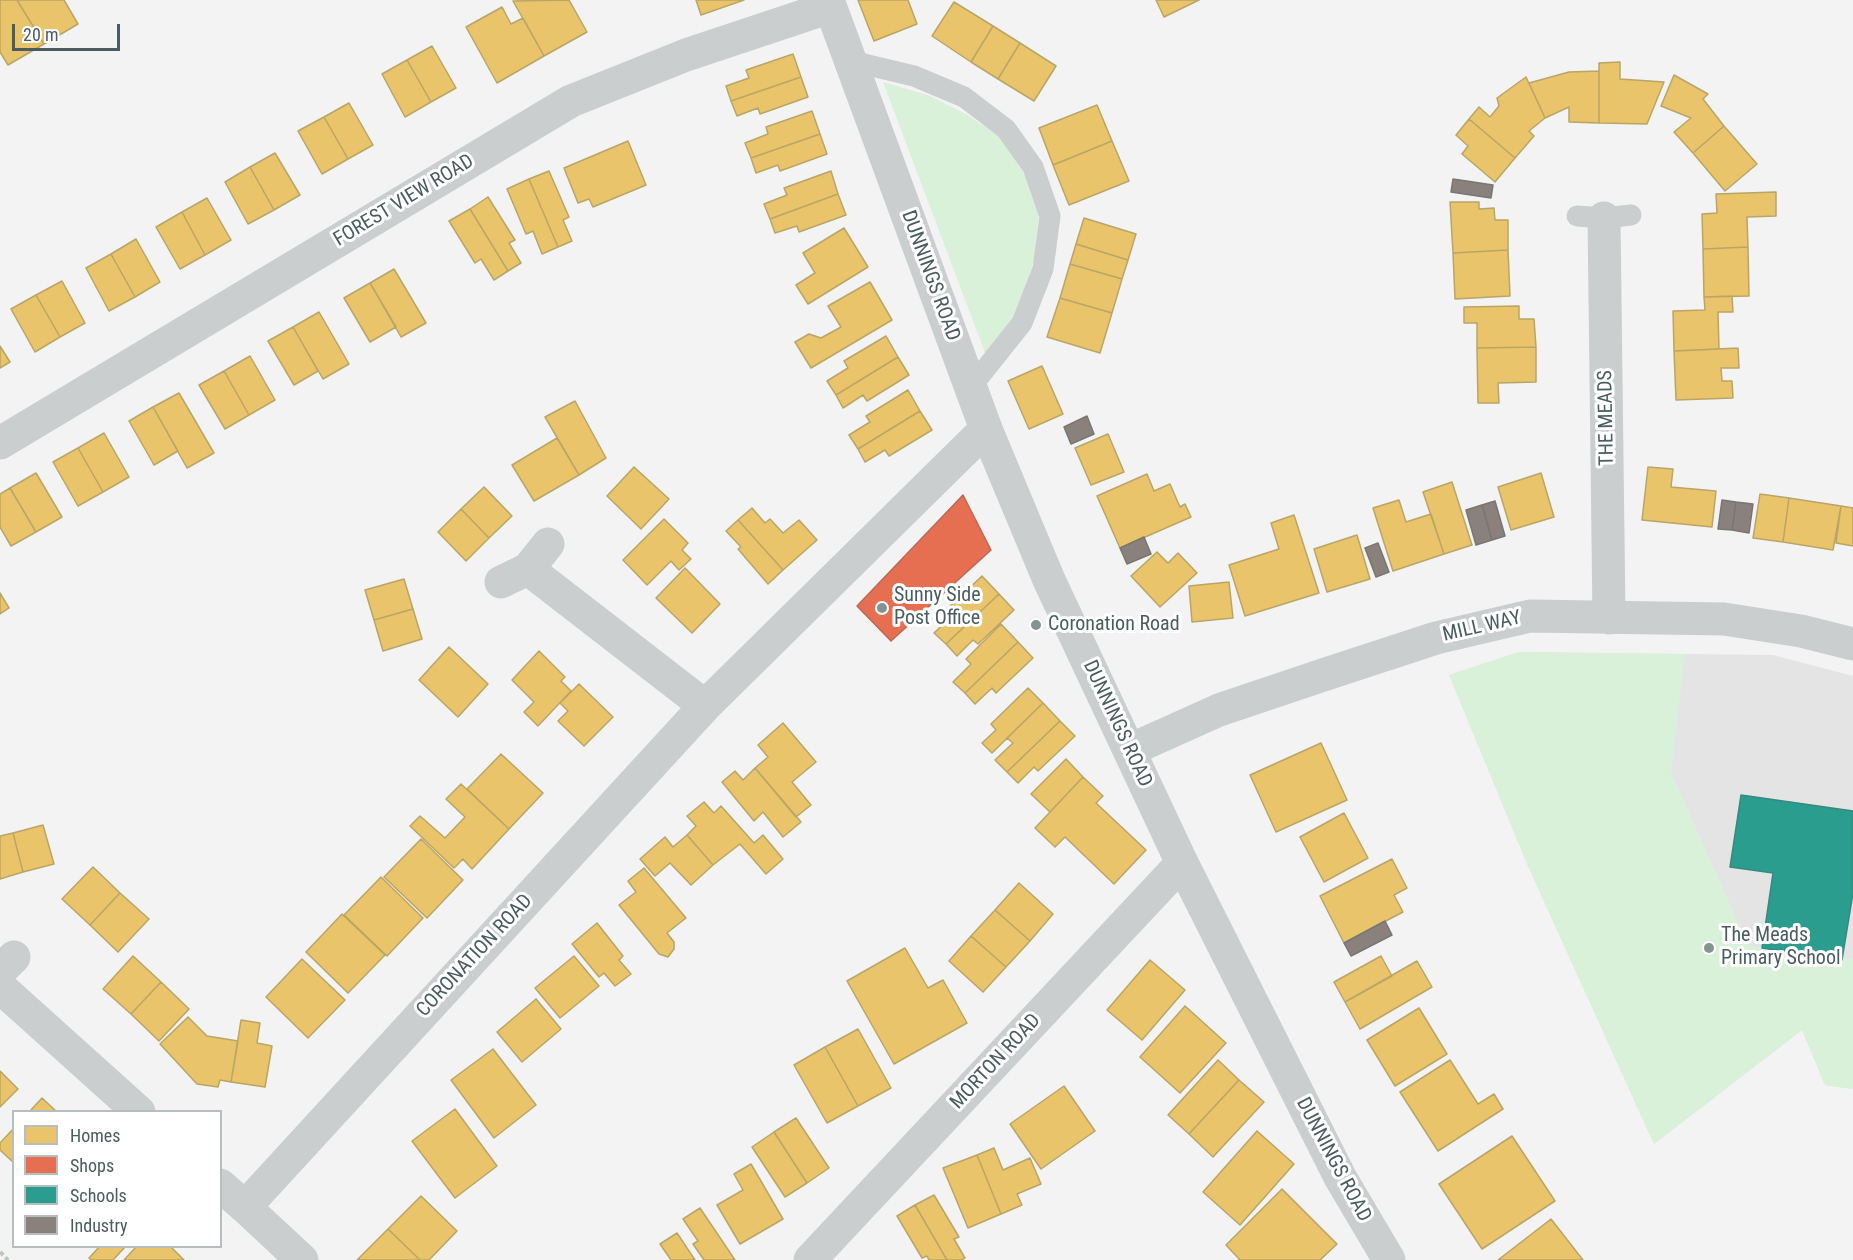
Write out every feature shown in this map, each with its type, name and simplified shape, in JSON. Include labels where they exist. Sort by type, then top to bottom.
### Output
[{"type":"street","name":"DUNNINGS ROAD","points":[[829,4],[986,429],[1049,580],[1182,863],[1340,1177],[1389,1260]]},
{"type":"street","name":"FOREST VIEW ROAD","points":[[0,442],[571,102],[686,55],[829,4]]},
{"type":"street","name":"THE MEADS","points":[[1604,216],[1609,618]]},
{"type":"street","name":"CORONATION ROAD","points":[[245,1207],[705,706],[986,429]]},
{"type":"street","points":[[548,544],[514,575],[705,706]]},
{"type":"street","name":"MILL WAY","points":[[1130,750],[1219,710],[1436,638],[1530,616],[1725,619],[1801,631],[1853,644]]},
{"type":"street","name":"MORTON ROAD","points":[[810,1260],[1182,863]]},
{"type":"street","points":[[0,987],[137,1110]]},
{"type":"street","points":[[222,1187],[302,1260]]},
{"type":"lane","points":[[851,61],[914,76],[964,97],[1006,129],[1033,167],[1050,216],[1043,269],[1023,323],[971,387]]},
{"type":"path","points":[[0,1252],[8,1260]]},
{"type":"shaded area","name":"The Meads Primary School","points":[[1519,652],[1773,655],[1853,676],[1853,1089],[1825,1085],[1802,1030],[1654,1144],[1528,866],[1449,675]]},
{"type":"green space","points":[[883,82],[930,96],[966,114],[1005,140],[1026,176],[1039,212],[1035,256],[1024,296],[1007,330],[987,358]]},
{"type":"green space","name":"The Meads Primary School","points":[[1519,652],[1685,654],[1671,772],[1749,946],[1853,959],[1853,1089],[1825,1085],[1802,1030],[1654,1144],[1528,866],[1449,675]]},
{"type":"building: Homes","points":[[0,0],[17,0],[44,44],[8,65],[0,52]]},
{"type":"building: Homes","points":[[17,0],[64,0],[78,24],[44,44]]},
{"type":"building: Homes","points":[[569,0],[587,32],[544,56],[513,1]]},
{"type":"building: Homes","points":[[696,0],[744,0],[701,15]]},
{"type":"building: Homes","points":[[858,0],[908,0],[917,24],[874,41]]},
{"type":"building: Homes","points":[[1156,0],[1199,0],[1164,17]]},
{"type":"building: Homes","points":[[954,2],[993,26],[971,62],[932,36]]},
{"type":"building: Homes","points":[[502,7],[511,24],[523,18],[544,56],[497,83],[466,27]]},
{"type":"building: Homes","points":[[993,26],[1020,43],[998,79],[971,62]]},
{"type":"building: Homes","points":[[1020,43],[1056,66],[1034,101],[998,79]]},
{"type":"building: Homes","points":[[432,46],[456,88],[431,102],[407,60]]},
{"type":"building: Homes","points":[[793,54],[801,77],[731,101],[726,86],[749,78],[746,70]]},
{"type":"building: Homes","points":[[407,60],[431,102],[405,117],[382,74]]},
{"type":"building: Homes","points":[[1620,62],[1620,79],[1664,82],[1647,124],[1599,123],[1599,63]]},
{"type":"building: Homes","points":[[1599,71],[1599,123],[1569,122],[1569,107],[1545,118],[1529,83],[1569,72]]},
{"type":"building: Homes","points":[[1674,75],[1708,94],[1703,99],[1724,126],[1693,153],[1674,132],[1691,118],[1661,106]]},
{"type":"building: Homes","points":[[801,77],[808,97],[760,114],[758,108],[737,116],[731,101]]},
{"type":"building: Homes","points":[[1526,77],[1545,118],[1529,131],[1534,136],[1515,158],[1469,119],[1479,107],[1490,117],[1499,106],[1497,98]]},
{"type":"building: Homes","points":[[349,103],[373,145],[348,159],[324,117]]},
{"type":"building: Homes","points":[[1097,105],[1112,141],[1053,165],[1039,128]]},
{"type":"building: Homes","points":[[812,111],[820,134],[751,158],[745,143],[768,134],[766,127]]},
{"type":"building: Homes","points":[[324,117],[348,159],[322,174],[298,131]]},
{"type":"building: Homes","points":[[1469,119],[1515,158],[1495,182],[1462,154],[1468,146],[1456,135]]},
{"type":"building: Homes","points":[[1724,126],[1757,164],[1725,191],[1693,153]]},
{"type":"building: Homes","points":[[820,134],[827,154],[780,171],[778,165],[756,173],[751,158]]},
{"type":"building: Homes","points":[[628,141],[646,185],[593,207],[589,199],[578,203],[564,168]]},
{"type":"building: Homes","points":[[1112,141],[1129,181],[1069,205],[1053,165]]},
{"type":"building: Homes","points":[[275,153],[300,195],[274,210],[250,167]]},
{"type":"building: Homes","points":[[250,167],[274,210],[248,224],[225,182]]},
{"type":"building: Homes","points":[[549,171],[569,217],[563,220],[572,241],[558,247],[529,179]]},
{"type":"building: Homes","points":[[831,171],[838,194],[770,219],[764,204],[787,195],[784,188]]},
{"type":"building: Homes","points":[[529,179],[558,247],[542,254],[533,231],[526,234],[507,189]]},
{"type":"building: Homes","points":[[1776,192],[1776,216],[1747,217],[1748,247],[1703,249],[1702,214],[1717,213],[1716,194]]},
{"type":"building: Homes","points":[[838,194],[846,215],[799,232],[797,226],[775,233],[770,219]]},
{"type":"building: Homes","points":[[488,197],[515,240],[509,243],[521,263],[508,271],[470,209]]},
{"type":"building: Homes","points":[[207,198],[231,240],[205,255],[182,212]]},
{"type":"building: Homes","points":[[1450,202],[1479,202],[1479,209],[1494,208],[1495,220],[1508,220],[1508,250],[1453,253]]},
{"type":"building: Homes","points":[[470,209],[508,271],[494,280],[481,259],[475,263],[449,221]]},
{"type":"building: Homes","points":[[182,212],[205,255],[180,269],[156,227]]},
{"type":"building: Homes","points":[[1084,218],[1136,234],[1128,260],[1076,244]]},
{"type":"building: Homes","points":[[844,228],[868,267],[808,304],[796,285],[815,273],[803,253]]},
{"type":"building: Homes","points":[[136,239],[160,282],[135,297],[111,254]]},
{"type":"building: Homes","points":[[1076,244],[1128,260],[1122,279],[1070,264]]},
{"type":"building: Homes","points":[[1748,247],[1749,296],[1704,297],[1703,249]]},
{"type":"building: Homes","points":[[1508,250],[1510,296],[1455,299],[1453,253]]},
{"type":"building: Homes","points":[[111,254],[135,297],[109,311],[86,268]]},
{"type":"building: Homes","points":[[1070,264],[1122,279],[1112,313],[1060,298]]},
{"type":"building: Homes","points":[[394,269],[426,323],[401,337],[370,283]]},
{"type":"building: Homes","points":[[62,281],[85,323],[60,337],[36,295]]},
{"type":"building: Homes","points":[[870,282],[892,320],[811,368],[795,342],[809,334],[821,338],[841,327],[828,306]]},
{"type":"building: Homes","points":[[370,283],[396,327],[370,342],[344,298]]},
{"type":"building: Homes","points":[[36,295],[60,337],[35,352],[11,309]]},
{"type":"building: Homes","points":[[1732,296],[1733,312],[1718,312],[1719,349],[1674,351],[1673,311],[1705,310],[1704,297]]},
{"type":"building: Homes","points":[[1060,298],[1112,313],[1100,353],[1047,337]]},
{"type":"building: Homes","points":[[1519,306],[1519,319],[1534,319],[1536,347],[1477,348],[1477,323],[1464,323],[1464,307]]},
{"type":"building: Homes","points":[[319,312],[349,364],[323,379],[293,327]]},
{"type":"building: Homes","points":[[293,327],[318,371],[294,385],[268,341]]},
{"type":"building: Homes","points":[[886,336],[898,357],[836,395],[827,381],[848,368],[844,361]]},
{"type":"building: Homes","points":[[0,346],[10,362],[0,368]]},
{"type":"building: Homes","points":[[1536,347],[1536,382],[1498,383],[1499,403],[1478,403],[1477,348]]},
{"type":"building: Homes","points":[[1738,348],[1739,368],[1721,368],[1722,381],[1732,381],[1733,398],[1676,400],[1674,351]]},
{"type":"building: Homes","points":[[250,356],[275,400],[249,415],[224,371]]},
{"type":"building: Homes","points":[[898,357],[909,375],[867,401],[863,395],[843,408],[836,395]]},
{"type":"building: Homes","points":[[1042,366],[1063,414],[1029,429],[1008,381]]},
{"type":"building: Homes","points":[[224,371],[249,415],[225,429],[199,385]]},
{"type":"building: Homes","points":[[908,390],[920,411],[858,449],[849,435],[870,422],[866,416]]},
{"type":"building: Homes","points":[[179,393],[214,453],[187,468],[153,407]]},
{"type":"building: Homes","points":[[575,401],[606,458],[579,475],[545,417]]},
{"type":"building: Homes","points":[[153,407],[178,451],[154,465],[129,421]]},
{"type":"building: Homes","points":[[920,411],[932,430],[889,456],[885,450],[865,462],[858,449]]},
{"type":"building: Homes","points":[[104,433],[129,477],[103,492],[78,448]]},
{"type":"building: Homes","points":[[1108,434],[1124,472],[1091,485],[1075,448]]},
{"type":"building: Homes","points":[[557,438],[579,475],[534,501],[512,465]]},
{"type":"building: Homes","points":[[78,448],[103,492],[78,506],[53,462]]},
{"type":"building: Homes","points":[[634,467],[669,499],[641,529],[607,496]]},
{"type":"building: Homes","points":[[1648,467],[1673,469],[1671,487],[1716,491],[1712,527],[1642,520]]},
{"type":"building: Homes","points":[[36,473],[62,517],[36,532],[10,488]]},
{"type":"building: Homes","points":[[1541,473],[1554,517],[1511,530],[1498,487]]},
{"type":"building: Homes","points":[[1147,474],[1154,491],[1170,484],[1180,507],[1185,504],[1191,517],[1120,548],[1097,496]]},
{"type":"building: Homes","points":[[1452,482],[1472,545],[1444,554],[1423,492]]},
{"type":"building: Homes","points":[[484,487],[512,516],[489,538],[461,509]]},
{"type":"building: Homes","points":[[10,488],[36,532],[11,546],[0,527],[0,494]]},
{"type":"building: Homes","points":[[1760,494],[1789,498],[1783,542],[1753,538]]},
{"type":"building: Homes","points":[[1789,498],[1841,506],[1833,550],[1783,542]]},
{"type":"building: Homes","points":[[1399,500],[1406,522],[1431,514],[1444,554],[1393,571],[1373,508]]},
{"type":"building: Homes","points":[[1841,506],[1853,508],[1853,546],[1836,543]]},
{"type":"building: Homes","points":[[752,508],[765,523],[770,519],[783,533],[799,520],[817,540],[783,570],[738,520]]},
{"type":"building: Homes","points":[[461,509],[489,538],[466,561],[438,532]]},
{"type":"building: Homes","points":[[1294,515],[1319,593],[1245,616],[1229,565],[1279,549],[1271,523]]},
{"type":"building: Homes","points":[[664,519],[688,543],[682,550],[691,559],[679,570],[671,561],[647,585],[623,560]]},
{"type":"building: Homes","points":[[738,520],[783,570],[768,584],[738,549],[741,547],[726,531]]},
{"type":"building: Homes","points":[[1357,535],[1370,579],[1327,592],[1314,549]]},
{"type":"building: Homes","points":[[1157,552],[1168,563],[1178,553],[1197,573],[1160,607],[1131,576]]},
{"type":"building: Homes","points":[[685,568],[720,604],[692,633],[656,598]]},
{"type":"building: Homes","points":[[982,576],[999,594],[946,644],[934,633],[952,616],[946,610]]},
{"type":"building: Homes","points":[[404,579],[413,609],[374,620],[365,590]]},
{"type":"building: Homes","points":[[1229,582],[1233,618],[1192,622],[1189,586]]},
{"type":"building: Homes","points":[[0,593],[9,608],[0,614]]},
{"type":"building: Homes","points":[[999,594],[1014,610],[978,644],[973,640],[957,656],[946,644]]},
{"type":"building: Homes","points":[[413,609],[422,639],[383,651],[374,620]]},
{"type":"building: Homes","points":[[1001,624],[1018,642],[965,693],[953,682],[971,664],[966,659]]},
{"type":"building: Homes","points":[[1018,642],[1033,658],[996,693],[992,688],[975,704],[965,693]]},
{"type":"building: Homes","points":[[449,647],[488,684],[458,717],[419,680]]},
{"type":"building: Homes","points":[[539,651],[565,677],[561,681],[571,691],[538,726],[524,712],[534,702],[512,680]]},
{"type":"building: Homes","points":[[579,684],[613,717],[584,746],[558,721],[568,711],[560,703]]},
{"type":"building: Homes","points":[[1028,688],[1043,703],[992,753],[982,743],[996,730],[991,724]]},
{"type":"building: Homes","points":[[1043,703],[1060,721],[1007,772],[995,760],[1013,743],[1007,738]]},
{"type":"building: Homes","points":[[1060,721],[1075,736],[1038,771],[1034,767],[1018,783],[1007,772]]},
{"type":"building: Homes","points":[[783,723],[816,762],[792,782],[811,805],[796,817],[755,768],[768,757],[758,745]]},
{"type":"building: Homes","points":[[1321,743],[1347,800],[1276,832],[1250,775]]},
{"type":"building: Homes","points":[[501,754],[543,793],[509,829],[467,789]]},
{"type":"building: Homes","points":[[1066,759],[1083,777],[1050,812],[1031,794]]},
{"type":"building: Homes","points":[[755,768],[801,822],[783,837],[763,812],[754,821],[722,782],[735,771],[743,780]]},
{"type":"building: Homes","points":[[1083,777],[1103,796],[1096,803],[1146,850],[1114,884],[1065,837],[1055,847],[1035,828]]},
{"type":"building: Homes","points":[[461,784],[509,829],[472,869],[463,859],[454,868],[410,826],[420,816],[445,838],[465,817],[446,799]]},
{"type":"building: Homes","points":[[704,802],[714,813],[721,806],[754,843],[763,835],[783,859],[766,874],[740,844],[713,865],[687,835],[696,826],[687,816]]},
{"type":"building: Homes","points":[[1344,813],[1368,858],[1324,882],[1300,837]]},
{"type":"building: Homes","points":[[43,825],[54,864],[23,872],[13,833]]},
{"type":"building: Homes","points":[[13,833],[23,872],[0,879],[0,836]]},
{"type":"building: Homes","points":[[687,835],[713,865],[691,885],[670,863],[655,876],[640,859],[665,837],[673,847]]},
{"type":"building: Homes","points":[[421,839],[463,880],[427,918],[384,877]]},
{"type":"building: Homes","points":[[1392,859],[1407,888],[1394,895],[1403,912],[1344,943],[1320,896]]},
{"type":"building: Homes","points":[[93,867],[120,893],[90,925],[62,899]]},
{"type":"building: Homes","points":[[644,868],[686,918],[667,933],[674,942],[674,949],[668,957],[659,954],[619,905],[636,892],[628,881]]},
{"type":"building: Homes","points":[[381,877],[423,918],[387,956],[344,915]]},
{"type":"building: Homes","points":[[1019,883],[1053,914],[1030,941],[995,910]]},
{"type":"building: Homes","points":[[120,893],[149,919],[118,952],[90,925]]},
{"type":"building: Homes","points":[[995,910],[1030,941],[1006,967],[971,936]]},
{"type":"building: Homes","points":[[342,914],[385,955],[348,993],[306,952]]},
{"type":"building: Homes","points":[[597,923],[623,956],[619,960],[631,974],[615,986],[604,973],[599,977],[572,944]]},
{"type":"building: Homes","points":[[971,936],[1006,967],[983,992],[949,961]]},
{"type":"building: Homes","points":[[905,948],[928,988],[943,980],[967,1023],[894,1064],[847,981]]},
{"type":"building: Homes","points":[[133,956],[161,982],[131,1014],[103,989]]},
{"type":"building: Homes","points":[[574,956],[599,986],[560,1018],[535,988]]},
{"type":"building: Homes","points":[[1381,956],[1392,976],[1345,1002],[1334,982]]},
{"type":"building: Homes","points":[[302,959],[345,1000],[308,1038],[266,997]]},
{"type":"building: Homes","points":[[1150,960],[1185,990],[1142,1040],[1107,1010]]},
{"type":"building: Homes","points":[[1417,961],[1432,987],[1360,1029],[1345,1002]]},
{"type":"building: Homes","points":[[161,982],[189,1009],[159,1041],[131,1014]]},
{"type":"building: Homes","points":[[536,999],[561,1029],[522,1062],[497,1032]]},
{"type":"building: Homes","points":[[1185,1006],[1226,1043],[1180,1093],[1140,1057]]},
{"type":"building: Homes","points":[[1419,1008],[1447,1054],[1395,1086],[1367,1040]]},
{"type":"building: Homes","points":[[188,1017],[207,1036],[238,1041],[231,1082],[220,1080],[218,1087],[197,1084],[160,1044]]},
{"type":"building: Homes","points":[[241,1020],[260,1023],[257,1043],[272,1046],[265,1087],[231,1082]]},
{"type":"building: Homes","points":[[858,1029],[891,1088],[858,1106],[825,1047]]},
{"type":"building: Homes","points":[[825,1047],[858,1106],[827,1123],[794,1065]]},
{"type":"building: Homes","points":[[493,1049],[536,1105],[494,1138],[451,1080]]},
{"type":"building: Homes","points":[[1218,1060],[1239,1080],[1189,1134],[1168,1115]]},
{"type":"building: Homes","points":[[1450,1060],[1478,1104],[1494,1094],[1503,1109],[1438,1151],[1400,1092]]},
{"type":"building: Homes","points":[[0,1071],[18,1089],[0,1107]]},
{"type":"building: Homes","points":[[1239,1080],[1264,1102],[1213,1157],[1189,1134]]},
{"type":"building: Homes","points":[[1064,1086],[1095,1131],[1041,1169],[1010,1124]]},
{"type":"building: Homes","points":[[42,1098],[55,1110],[31,1110]]},
{"type":"building: Homes","points":[[455,1109],[497,1166],[455,1198],[412,1141]]},
{"type":"building: Homes","points":[[796,1118],[829,1168],[807,1183],[774,1132]]},
{"type":"building: Homes","points":[[12,1130],[12,1161],[0,1150],[0,1143]]},
{"type":"building: Homes","points":[[1257,1131],[1294,1164],[1240,1225],[1203,1192]]},
{"type":"building: Homes","points":[[774,1132],[807,1183],[785,1197],[752,1147]]},
{"type":"building: Homes","points":[[1512,1136],[1555,1201],[1482,1249],[1439,1184]]},
{"type":"building: Homes","points":[[994,1148],[1003,1170],[1030,1158],[1041,1184],[1017,1194],[1022,1205],[1001,1214],[977,1155]]},
{"type":"building: Homes","points":[[977,1155],[1001,1214],[968,1228],[943,1168]]},
{"type":"building: Homes","points":[[751,1164],[783,1219],[740,1244],[717,1205],[743,1190],[734,1174]]},
{"type":"building: Homes","points":[[1282,1189],[1337,1244],[1320,1260],[1240,1260],[1226,1245]]},
{"type":"building: Homes","points":[[934,1195],[959,1237],[954,1239],[965,1258],[961,1260],[947,1260],[915,1205]]},
{"type":"building: Homes","points":[[421,1196],[457,1231],[429,1260],[420,1260],[388,1229]]},
{"type":"building: Homes","points":[[915,1205],[947,1260],[929,1260],[927,1256],[922,1258],[897,1216]]},
{"type":"building: Homes","points":[[700,1208],[735,1260],[704,1260],[693,1244],[698,1241],[683,1219]]},
{"type":"building: Homes","points":[[1551,1219],[1583,1260],[1498,1260]]},
{"type":"building: Homes","points":[[388,1229],[420,1260],[357,1260]]},
{"type":"building: Homes","points":[[677,1233],[695,1260],[671,1260],[660,1244]]},
{"type":"building: Homes","points":[[98,1248],[124,1248],[113,1260],[91,1260],[89,1258]]},
{"type":"building: Homes","points":[[135,1248],[172,1248],[184,1260],[124,1260]]},
{"type":"building: Shops","points":[[963,495],[991,550],[891,641],[857,606]]},
{"type":"building: Schools","points":[[1741,795],[1853,811],[1853,893],[1842,960],[1762,948],[1773,873],[1730,867]]},
{"type":"building: Industry","points":[[1453,179],[1493,185],[1491,198],[1451,192]]},
{"type":"building: Industry","points":[[1087,416],[1094,434],[1071,444],[1064,427]]},
{"type":"building: Industry","points":[[1722,500],[1736,502],[1732,530],[1718,529]]},
{"type":"building: Industry","points":[[1495,501],[1505,536],[1492,540],[1482,505]]},
{"type":"building: Industry","points":[[1736,502],[1753,504],[1749,533],[1732,530]]},
{"type":"building: Industry","points":[[1482,505],[1492,540],[1476,545],[1466,510]]},
{"type":"building: Industry","points":[[1144,537],[1151,554],[1127,564],[1120,548]]},
{"type":"building: Industry","points":[[1378,543],[1389,572],[1376,577],[1365,548]]},
{"type":"building: Industry","points":[[1385,921],[1392,935],[1351,956],[1344,943]]},
{"type":"place","name":"Sunny Side Post Office","points":[[882,608]]},
{"type":"place","name":"Coronation Road","points":[[1036,625]]},
{"type":"place","name":"The Meads Primary School","points":[[1709,948]]}]
